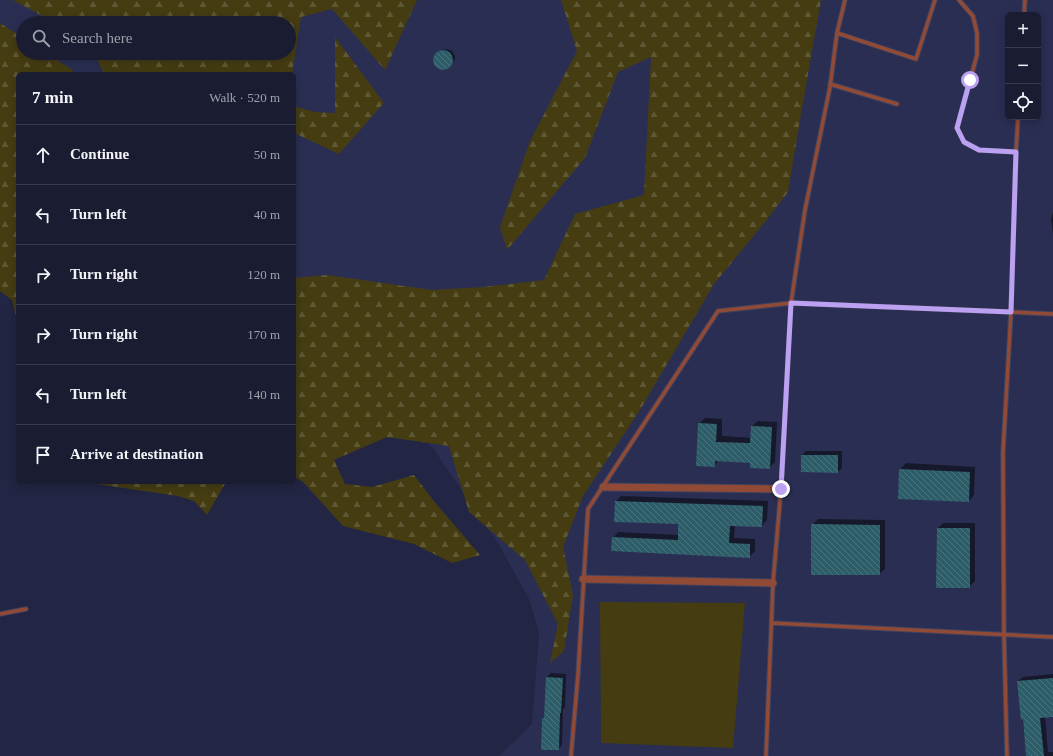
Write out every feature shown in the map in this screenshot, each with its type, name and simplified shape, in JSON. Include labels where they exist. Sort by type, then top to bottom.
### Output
[{"type":"street","points":[[603,487],[781,489]]},
{"type":"street","points":[[583,579],[773,583]]},
{"type":"lane","points":[[766,756],[773,583],[781,489],[791,303],[805,210],[830,84],[837,33],[845,0]]},
{"type":"lane","points":[[837,33],[916,59],[935,0]]},
{"type":"lane","points":[[959,0],[973,16],[977,33],[977,55],[957,128],[964,142],[979,150],[1016,152]]},
{"type":"lane","points":[[1024,12],[1025,0]]},
{"type":"lane","points":[[830,84],[897,104]]},
{"type":"lane","points":[[1007,756],[1004,635],[1003,452],[1011,312],[1018,120]]},
{"type":"lane","points":[[571,756],[578,675],[588,509],[718,311],[791,303],[1053,314]]},
{"type":"lane","points":[[0,614],[26,609]]},
{"type":"lane","points":[[772,623],[1053,637]]},
{"type":"shaded area","points":[[0,0],[1053,0],[1053,756],[499,756],[532,724],[539,633],[529,599],[499,545],[432,447],[296,312],[296,72],[16,72],[16,88],[0,196]]},
{"type":"green space","points":[[13,0],[417,0],[385,70],[332,9],[301,17],[296,49],[296,16],[42,16]]},
{"type":"green space","points":[[561,0],[821,0],[788,192],[714,284],[640,410],[583,496],[563,547],[573,595],[564,651],[550,663],[558,624],[525,560],[469,512],[449,446],[387,437],[334,460],[345,484],[372,487],[414,475],[433,500],[480,555],[452,563],[414,544],[343,526],[303,482],[296,477],[296,278],[327,275],[432,290],[483,287],[544,280],[575,214],[644,195],[651,57],[618,72],[585,158],[507,250],[500,227],[530,141],[577,51]]},
{"type":"green space","points":[[0,23],[16,33],[16,60],[57,60],[73,72],[16,72],[16,315],[12,300],[0,291]]},
{"type":"green space","points":[[335,37],[384,103],[339,154],[296,134],[296,107],[315,112],[335,113]]},
{"type":"green space","points":[[97,60],[294,60],[292,72],[103,72]]},
{"type":"green space","points":[[97,484],[225,484],[207,515],[194,501],[178,496]]},
{"type":"green space","points":[[600,602],[745,603],[733,748],[601,743]]},
{"type":"building","points":[[443,50],[450,53],[453,60],[450,67],[443,70],[436,67],[433,60],[436,53]]},
{"type":"building","points":[[698,423],[717,424],[716,442],[750,443],[751,426],[772,427],[770,469],[750,468],[750,463],[715,461],[715,467],[696,466]]},
{"type":"building","points":[[801,455],[838,455],[838,473],[801,472]]},
{"type":"building","points":[[899,469],[970,472],[969,502],[898,499]]},
{"type":"building","points":[[615,501],[763,506],[762,527],[730,526],[729,543],[750,544],[750,558],[611,551],[612,537],[678,540],[678,524],[614,522]]},
{"type":"building","points":[[811,524],[880,525],[880,575],[811,575]]},
{"type":"building","points":[[937,528],[970,528],[970,588],[936,588]]},
{"type":"building","points":[[546,677],[563,678],[559,750],[541,750]]},
{"type":"building","points":[[1053,678],[1053,717],[1040,718],[1044,756],[1026,756],[1023,719],[1021,720],[1017,681]]},
{"type":"route","points":[[781,489],[791,303],[1011,312],[1016,152],[979,150],[964,142],[957,128],[970,80]]}]
